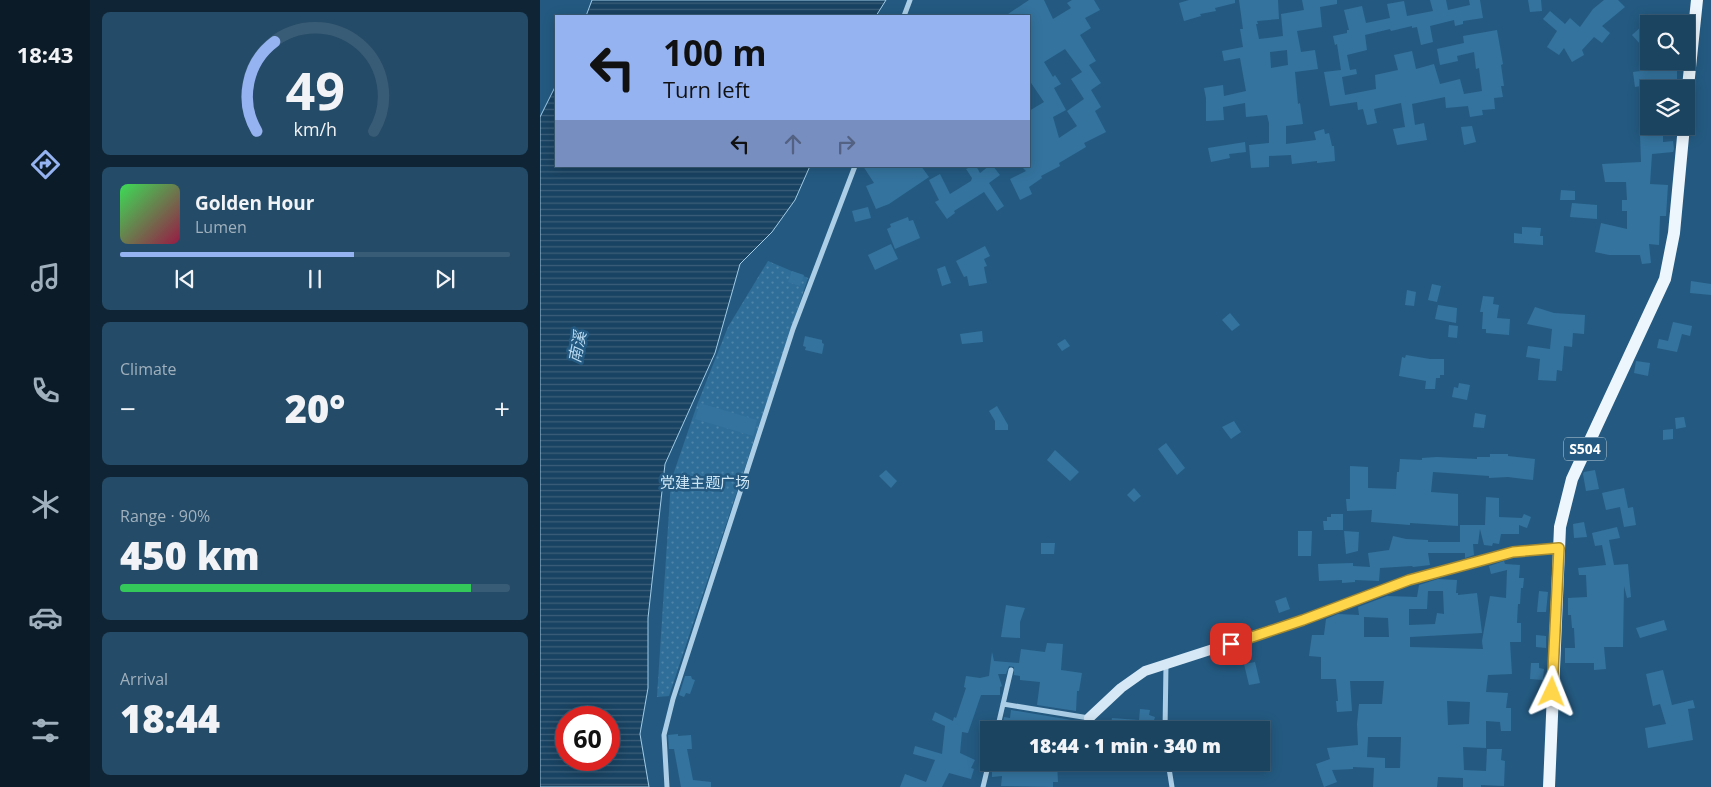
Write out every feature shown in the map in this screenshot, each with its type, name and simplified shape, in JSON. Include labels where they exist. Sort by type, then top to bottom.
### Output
[{"type":"main road","points":[[1689,80],[1697,0]]},
{"type":"main road","name":"S504","points":[[1549,787],[1560,527],[1572,479],[1665,279],[1674,233],[1683,135]]},
{"type":"street","points":[[904,15],[910,0]]},
{"type":"street","points":[[667,787],[664,735],[673,699],[793,329],[856,167]]},
{"type":"street","points":[[1003,704],[1089,718],[1121,688],[1145,671],[1303,620],[1409,580],[1513,552],[1559,548]]},
{"type":"street","points":[[1165,721],[1166,665]]},
{"type":"street","points":[[999,721],[1011,670]]},
{"type":"street","points":[[983,787],[987,771]]},
{"type":"street","points":[[1169,771],[1172,787]]},
{"type":"green space","name":"党建主题广场","points":[[768,261],[808,278],[669,696],[657,697],[671,481],[697,405],[728,327]]},
{"type":"water","points":[[592,0],[886,0],[877,15],[586,15]]},
{"type":"water","name":"南溪","points":[[555,87],[555,167],[810,167],[795,200],[772,232],[740,264],[715,353],[665,464],[648,618],[648,688],[640,734],[649,787],[540,787],[540,117]]},
{"type":"building","points":[[1029,0],[1044,0],[1053,19],[1071,8],[1067,3],[1072,0],[1094,0],[1100,10],[1085,18],[1091,28],[1080,35],[1096,61],[1089,65],[1101,83],[1091,90],[1101,107],[1095,111],[1106,132],[1084,143],[1086,147],[1059,163],[1060,166],[1041,176],[1042,178],[1029,187],[1032,194],[1020,200],[1010,179],[1026,171],[1023,168],[1030,167],[1030,110],[1044,102],[1030,81],[1030,15],[1006,15]],"holes":[[[1065,49],[1082,72],[1071,79],[1084,99],[1067,111],[1077,126],[1059,138],[1053,117],[1066,110],[1054,88],[1061,84],[1055,75],[1053,77],[1044,62]]]},
{"type":"building","points":[[1189,0],[1235,0],[1235,3],[1215,8],[1216,11],[1200,14],[1201,16],[1184,21],[1179,3]]},
{"type":"building","points":[[1239,0],[1278,0],[1279,19],[1257,21],[1259,39],[1283,36],[1281,14],[1304,10],[1302,0],[1337,0],[1337,4],[1320,7],[1322,27],[1297,31],[1301,52],[1315,50],[1318,69],[1295,72],[1298,104],[1300,103],[1303,124],[1286,126],[1286,144],[1316,140],[1314,132],[1324,129],[1325,134],[1329,133],[1332,146],[1334,146],[1335,161],[1292,164],[1291,155],[1269,156],[1269,167],[1251,168],[1249,145],[1269,143],[1267,115],[1246,117],[1245,103],[1223,107],[1224,120],[1206,121],[1204,88],[1223,85],[1224,96],[1246,91],[1240,58],[1224,61],[1222,51],[1243,47],[1240,29],[1243,29]],"holes":[[[1287,50],[1288,65],[1271,68],[1270,52]]]},
{"type":"building","points":[[1430,0],[1446,0],[1448,10],[1470,5],[1469,0],[1480,0],[1483,18],[1463,21],[1463,24],[1455,26],[1454,20],[1430,26],[1433,42],[1421,45],[1417,27],[1412,28],[1412,26],[1365,35],[1367,50],[1347,55],[1350,70],[1356,69],[1357,74],[1342,77],[1345,95],[1376,89],[1375,75],[1398,70],[1394,55],[1412,51],[1416,69],[1434,64],[1440,84],[1460,79],[1464,94],[1482,91],[1479,68],[1476,69],[1474,52],[1457,56],[1458,61],[1440,65],[1437,49],[1464,43],[1463,36],[1497,30],[1503,64],[1501,65],[1504,86],[1501,86],[1503,97],[1494,98],[1495,109],[1482,110],[1483,115],[1470,117],[1468,106],[1446,108],[1445,97],[1412,104],[1415,125],[1424,123],[1427,140],[1397,145],[1393,129],[1405,127],[1401,103],[1374,109],[1377,123],[1367,125],[1363,109],[1358,110],[1357,102],[1330,106],[1324,72],[1341,70],[1337,44],[1335,45],[1333,36],[1347,33],[1347,30],[1349,30],[1344,10],[1362,6],[1366,23],[1390,18],[1387,4],[1404,1],[1407,16],[1433,11]]},
{"type":"building","points":[[1528,0],[1541,0],[1542,11],[1530,12]]},
{"type":"building","points":[[1604,0],[1618,0],[1625,7],[1602,26],[1610,33],[1602,43],[1594,37],[1582,50],[1584,55],[1572,62],[1564,48],[1559,55],[1547,47],[1557,31],[1543,19],[1550,11],[1565,24],[1570,18],[1580,27],[1593,9]]},
{"type":"building","points":[[1640,28],[1640,44],[1632,35]]},
{"type":"building","points":[[1677,70],[1677,80],[1640,80],[1640,86],[1635,87],[1633,72]]},
{"type":"building","points":[[1472,126],[1476,142],[1464,145],[1461,127]]},
{"type":"building","points":[[1640,135],[1663,135],[1663,142],[1673,141],[1673,152],[1652,154],[1650,184],[1668,185],[1666,216],[1660,216],[1659,245],[1649,244],[1651,263],[1642,264],[1640,255],[1609,255],[1595,252],[1601,223],[1627,229],[1627,211],[1622,211],[1622,200],[1627,200],[1626,182],[1605,182],[1602,164],[1641,162]]},
{"type":"building","points":[[1245,142],[1246,152],[1229,154],[1230,158],[1211,162],[1208,148]]},
{"type":"building","points":[[864,167],[922,167],[929,177],[889,204],[876,209],[866,186],[874,183]]},
{"type":"building","points":[[977,167],[980,173],[988,167],[994,167],[1000,175],[989,183],[1004,206],[997,211],[984,192],[954,211],[955,213],[947,219],[935,202],[939,200],[929,180],[940,174],[950,194],[971,181],[972,178],[966,169]]},
{"type":"building","points":[[1561,190],[1575,191],[1575,200],[1560,200]]},
{"type":"building","points":[[1572,203],[1597,205],[1597,219],[1570,217]]},
{"type":"building","points":[[868,207],[871,218],[855,222],[852,211]]},
{"type":"building","points":[[908,217],[909,221],[913,220],[920,238],[895,249],[887,229],[891,227],[890,224]]},
{"type":"building","points":[[1522,227],[1541,228],[1540,236],[1543,236],[1543,245],[1514,243],[1514,233],[1522,234]]},
{"type":"building","points":[[891,244],[898,259],[875,270],[868,255]]},
{"type":"building","points":[[985,246],[990,256],[984,259],[987,266],[984,267],[987,283],[969,286],[967,276],[964,277],[956,261]]},
{"type":"building","points":[[945,266],[951,283],[942,286],[937,269]]},
{"type":"building","points":[[792,271],[804,275],[800,286],[788,282]]},
{"type":"building","points":[[1691,281],[1711,284],[1711,295],[1690,293]]},
{"type":"building","points":[[1432,284],[1441,286],[1437,302],[1428,300]]},
{"type":"building","points":[[1407,290],[1416,292],[1414,306],[1405,305]]},
{"type":"building","points":[[1483,296],[1494,297],[1493,304],[1499,305],[1497,318],[1510,319],[1509,335],[1486,333],[1486,329],[1482,329],[1483,312],[1480,312]]},
{"type":"building","points":[[1438,305],[1457,308],[1456,323],[1435,319]]},
{"type":"building","points":[[1535,307],[1554,313],[1585,315],[1584,334],[1573,333],[1572,347],[1564,346],[1562,371],[1557,370],[1556,381],[1538,380],[1540,359],[1526,357],[1528,346],[1550,349],[1552,329],[1527,324]]},
{"type":"building","points":[[1230,313],[1240,325],[1232,331],[1222,320]]},
{"type":"building","points":[[1673,322],[1692,326],[1690,336],[1682,334],[1677,352],[1657,348],[1659,339],[1668,341]]},
{"type":"building","points":[[1449,325],[1458,326],[1457,338],[1448,337]]},
{"type":"building","points":[[982,331],[983,342],[962,344],[960,334]]},
{"type":"building","points":[[805,336],[822,340],[824,344],[822,354],[805,350],[806,347],[803,346]]},
{"type":"building","points":[[1065,339],[1070,346],[1062,351],[1057,344]]},
{"type":"building","points":[[1406,355],[1444,359],[1444,375],[1436,378],[1435,389],[1425,389],[1426,381],[1399,376],[1402,357],[1405,358]]},
{"type":"building","points":[[1636,361],[1650,363],[1648,376],[1634,373]]},
{"type":"building","points":[[1459,383],[1470,385],[1467,400],[1452,397],[1454,387],[1458,388]]},
{"type":"building","points":[[700,403],[757,420],[753,436],[695,419]]},
{"type":"building","points":[[997,406],[1008,425],[1008,430],[995,430],[995,421],[989,411]]},
{"type":"building","points":[[1475,413],[1486,415],[1484,428],[1473,427]]},
{"type":"building","points":[[1684,417],[1686,427],[1676,429],[1675,418]]},
{"type":"building","points":[[1234,421],[1241,432],[1231,439],[1222,427]]},
{"type":"building","points":[[1673,429],[1673,439],[1663,440],[1663,430]]},
{"type":"building","points":[[1166,443],[1185,468],[1177,475],[1158,449]]},
{"type":"building","points":[[1055,450],[1079,472],[1070,481],[1047,460]]},
{"type":"building","points":[[1490,454],[1508,454],[1508,456],[1535,459],[1533,480],[1508,477],[1489,478],[1489,476],[1433,472],[1431,492],[1458,494],[1458,526],[1371,522],[1372,510],[1347,511],[1346,499],[1350,499],[1350,466],[1368,467],[1368,488],[1396,489],[1400,459],[1422,460],[1422,458],[1437,457],[1477,459],[1477,457],[1490,457]]},
{"type":"building","points":[[886,470],[897,481],[891,488],[879,476]]},
{"type":"building","points":[[1595,470],[1599,489],[1586,491],[1583,474],[1584,472]]},
{"type":"building","points":[[1134,488],[1141,496],[1134,502],[1127,495]]},
{"type":"building","points":[[1624,488],[1628,508],[1633,507],[1636,525],[1624,527],[1620,507],[1606,510],[1602,493]]},
{"type":"building","points":[[1486,497],[1499,498],[1499,517],[1522,518],[1524,514],[1531,517],[1527,528],[1519,525],[1519,534],[1501,534],[1499,544],[1493,543],[1492,546],[1484,545],[1480,529],[1478,544],[1473,544],[1474,555],[1465,558],[1465,553],[1428,553],[1430,565],[1380,568],[1379,581],[1355,580],[1355,582],[1342,583],[1342,580],[1319,581],[1318,564],[1353,563],[1353,566],[1370,567],[1368,553],[1389,550],[1393,536],[1406,539],[1428,540],[1428,542],[1460,542],[1460,525],[1485,525]]},
{"type":"building","points":[[1331,514],[1343,514],[1343,530],[1324,530],[1323,521],[1327,521],[1327,517],[1331,517]]},
{"type":"building","points":[[1584,522],[1587,537],[1574,538],[1573,524]]},
{"type":"building","points":[[1617,527],[1620,538],[1609,540],[1614,565],[1628,564],[1631,597],[1627,598],[1624,586],[1623,647],[1604,647],[1606,669],[1594,670],[1594,663],[1565,663],[1565,648],[1575,648],[1574,628],[1572,628],[1571,615],[1568,615],[1568,598],[1587,597],[1586,575],[1579,575],[1578,568],[1606,565],[1602,545],[1595,546],[1592,533]]},
{"type":"building","points":[[1298,531],[1312,531],[1311,556],[1298,556]]},
{"type":"building","points":[[1344,531],[1359,532],[1358,551],[1346,554]]},
{"type":"building","points":[[1041,543],[1055,543],[1054,554],[1041,554]]},
{"type":"building","points":[[1504,561],[1505,564],[1520,565],[1519,578],[1524,578],[1520,604],[1518,604],[1517,623],[1521,623],[1521,642],[1510,642],[1512,674],[1488,675],[1486,692],[1508,693],[1506,708],[1511,708],[1511,731],[1501,731],[1500,722],[1486,721],[1486,748],[1463,747],[1464,770],[1486,771],[1487,749],[1502,749],[1501,760],[1505,761],[1504,786],[1481,785],[1481,787],[1463,787],[1463,778],[1438,777],[1437,787],[1373,787],[1374,768],[1353,767],[1353,769],[1332,770],[1337,782],[1324,787],[1316,764],[1330,759],[1327,748],[1358,745],[1357,724],[1359,704],[1382,704],[1384,681],[1350,681],[1352,711],[1337,712],[1336,679],[1321,679],[1321,657],[1309,656],[1312,635],[1324,635],[1326,619],[1338,614],[1359,615],[1358,607],[1387,596],[1417,597],[1419,585],[1438,579],[1457,580],[1456,593],[1458,595],[1477,593],[1482,633],[1410,637],[1410,647],[1483,649],[1482,641],[1490,596],[1506,598],[1507,570],[1491,574],[1489,566]],"holes":[[[1428,591],[1443,591],[1444,614],[1437,613],[1435,624],[1409,625],[1409,609],[1427,609]],[[1364,617],[1388,618],[1389,637],[1364,637]],[[1447,701],[1470,702],[1469,724],[1448,725]],[[1368,737],[1401,737],[1400,768],[1385,768],[1385,758],[1367,757]]]},
{"type":"building","points":[[1539,591],[1548,592],[1546,612],[1537,612]]},
{"type":"building","points":[[1286,597],[1290,609],[1279,613],[1275,601]]},
{"type":"building","points":[[1006,605],[1025,608],[1020,622],[1020,638],[1001,637]]},
{"type":"building","points":[[1664,620],[1667,630],[1640,638],[1636,628]]},
{"type":"building","points":[[1536,635],[1546,636],[1546,648],[1536,647]]},
{"type":"building","points":[[1047,643],[1063,644],[1061,670],[1082,673],[1079,691],[1077,691],[1076,711],[1037,705],[1040,682],[1020,680],[1020,676],[1014,675],[1014,667],[1009,666],[1006,674],[998,674],[1002,686],[1000,687],[1000,695],[981,695],[968,733],[962,732],[960,753],[975,760],[971,768],[974,769],[971,779],[949,773],[942,787],[900,787],[905,774],[926,782],[935,760],[913,754],[915,746],[942,754],[945,726],[932,720],[935,712],[953,721],[954,717],[956,718],[966,688],[964,687],[966,676],[980,678],[989,676],[992,652],[994,661],[1019,663],[1021,649],[1045,652]]},
{"type":"building","points":[[1255,662],[1260,683],[1249,685],[1244,664]]},
{"type":"building","points":[[1531,663],[1539,663],[1539,668],[1544,669],[1543,680],[1530,679]]},
{"type":"building","points":[[1663,670],[1672,705],[1693,700],[1695,708],[1688,709],[1693,740],[1648,748],[1645,728],[1666,724],[1660,704],[1653,706],[1646,674]]},
{"type":"building","points":[[685,676],[691,676],[695,680],[690,694],[686,693],[684,697],[679,695]]},
{"type":"building","points":[[1140,709],[1150,710],[1149,715],[1155,717],[1154,721],[1112,721],[1112,718],[1139,720]]},
{"type":"building","points":[[1011,710],[1077,721],[1003,721],[1004,717],[1010,718]]},
{"type":"building","points":[[678,734],[678,736],[691,735],[692,749],[687,749],[693,780],[711,782],[711,787],[681,787],[674,749],[669,749],[668,735]]},
{"type":"building","points":[[992,771],[1057,771],[1058,782],[1053,782],[1053,787],[1001,786],[1002,776],[992,777]]},
{"type":"route","points":[[1231,644],[1303,620],[1409,580],[1513,552],[1559,548],[1552,692]]}]
